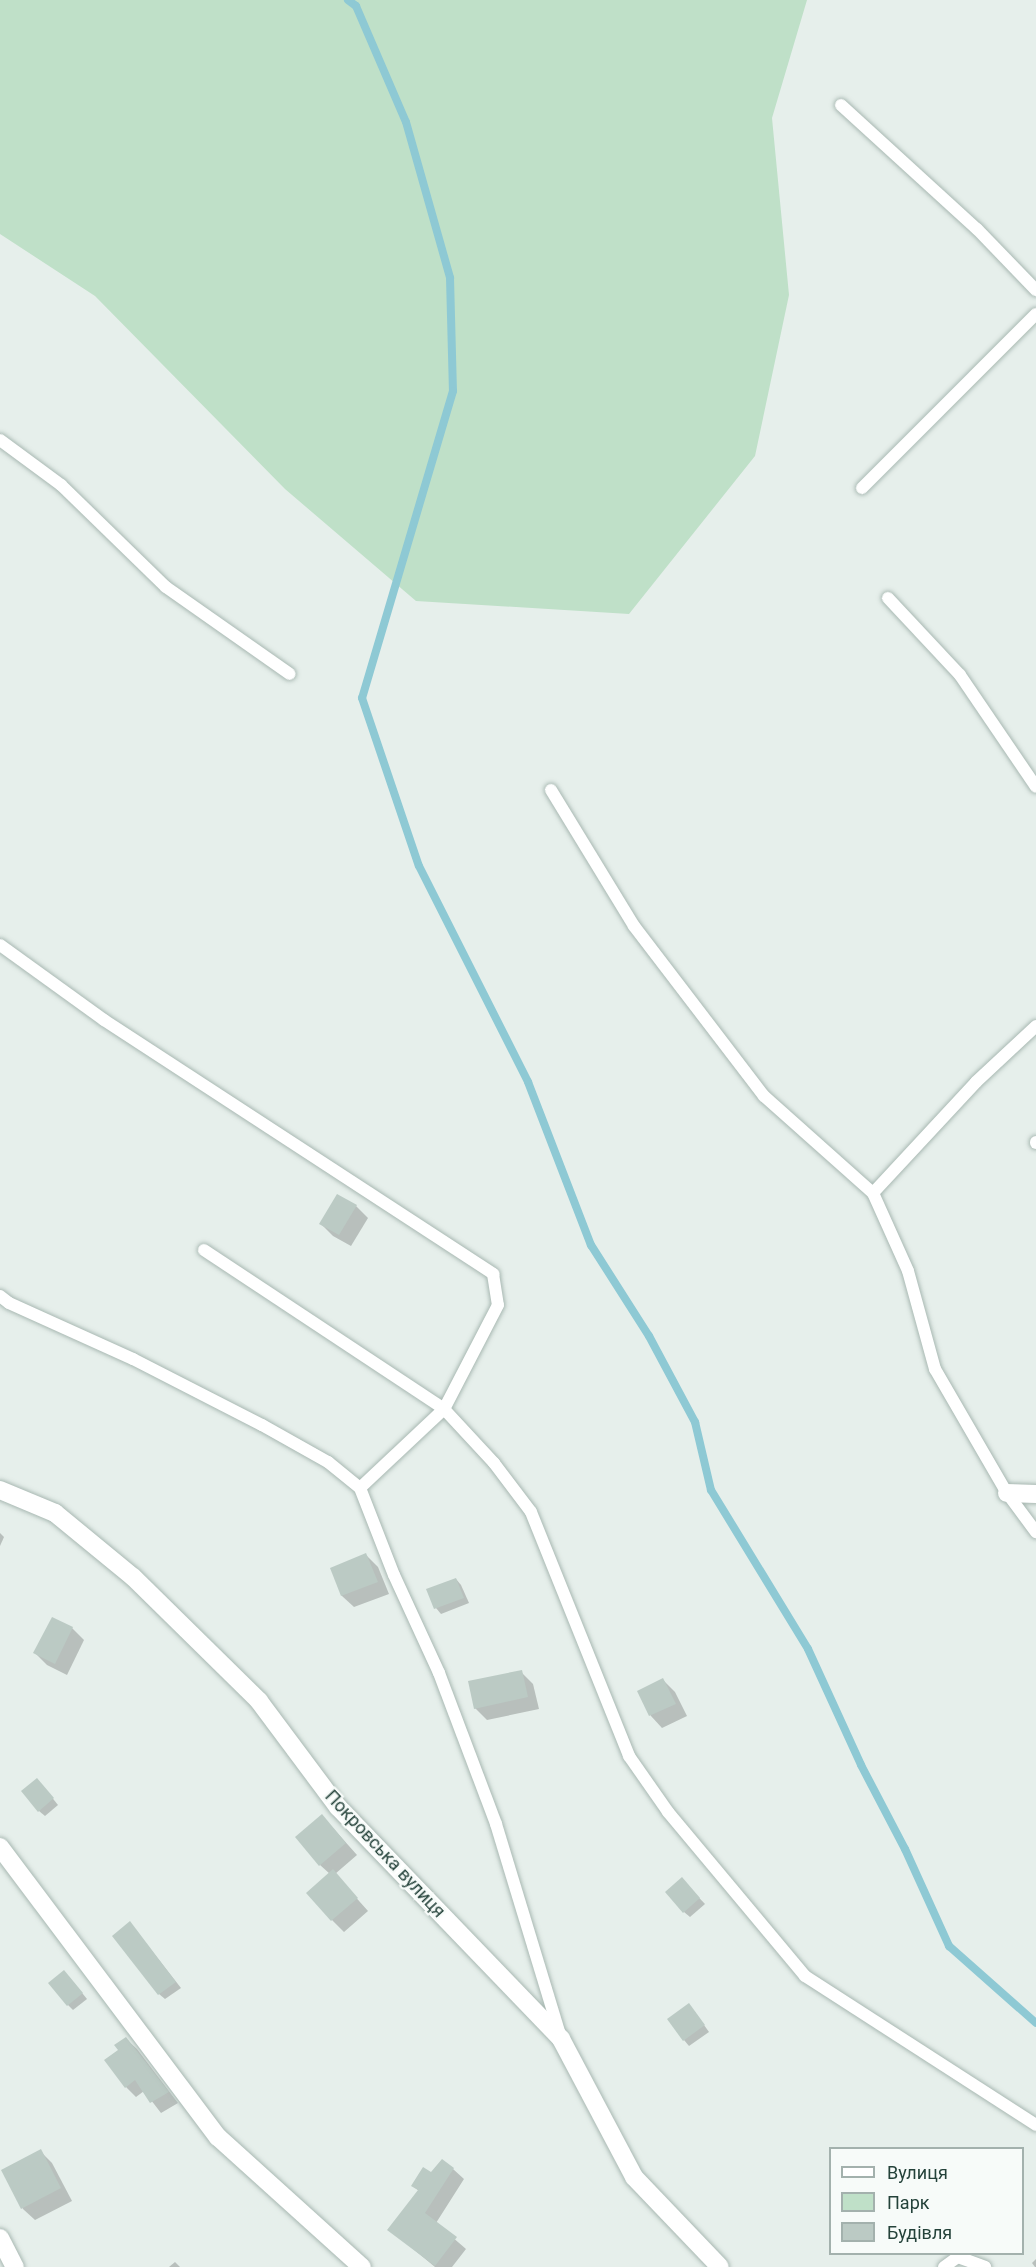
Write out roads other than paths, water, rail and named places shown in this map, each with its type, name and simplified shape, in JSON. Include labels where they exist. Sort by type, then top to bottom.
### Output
[{"type":"street","name":"Покровська вулиця","points":[[0,1490],[55,1513],[133,1577],[259,1701],[338,1807],[561,2038],[634,2177],[720,2267]]},
{"type":"street","points":[[1007,1492],[1036,1494]]},
{"type":"street","points":[[0,1847],[218,2137],[362,2267]]},
{"type":"street","points":[[0,2238],[15,2267]]},
{"type":"lane","points":[[841,105],[977,229],[1036,290]]},
{"type":"lane","points":[[862,488],[1036,314]]},
{"type":"lane","points":[[0,440],[61,485],[166,587],[290,674]]},
{"type":"lane","points":[[888,598],[960,675],[1036,787]]},
{"type":"lane","points":[[551,790],[634,926],[764,1096],[873,1193],[908,1271],[935,1369],[1007,1492],[1036,1532]]},
{"type":"lane","points":[[0,945],[104,1020],[493,1274],[498,1305],[444,1409],[360,1488]]},
{"type":"lane","points":[[873,1193],[976,1082],[1036,1026]]},
{"type":"lane","points":[[204,1250],[444,1409],[494,1463],[531,1512],[629,1756],[668,1812],[805,1976],[1036,2125]]},
{"type":"lane","points":[[0,1296],[133,1359],[262,1425],[328,1462],[360,1488],[394,1575],[439,1673],[496,1824],[561,2038]]},
{"type":"lane","points":[[944,2267],[958,2257],[985,2267]]},
{"type":"waterway","points":[[348,0],[356,6],[406,122],[450,278],[453,391],[362,698],[419,866],[528,1082],[591,1245],[649,1336],[695,1422],[711,1490],[808,1649],[861,1765],[905,1849],[949,1946],[1036,2023]]}]
